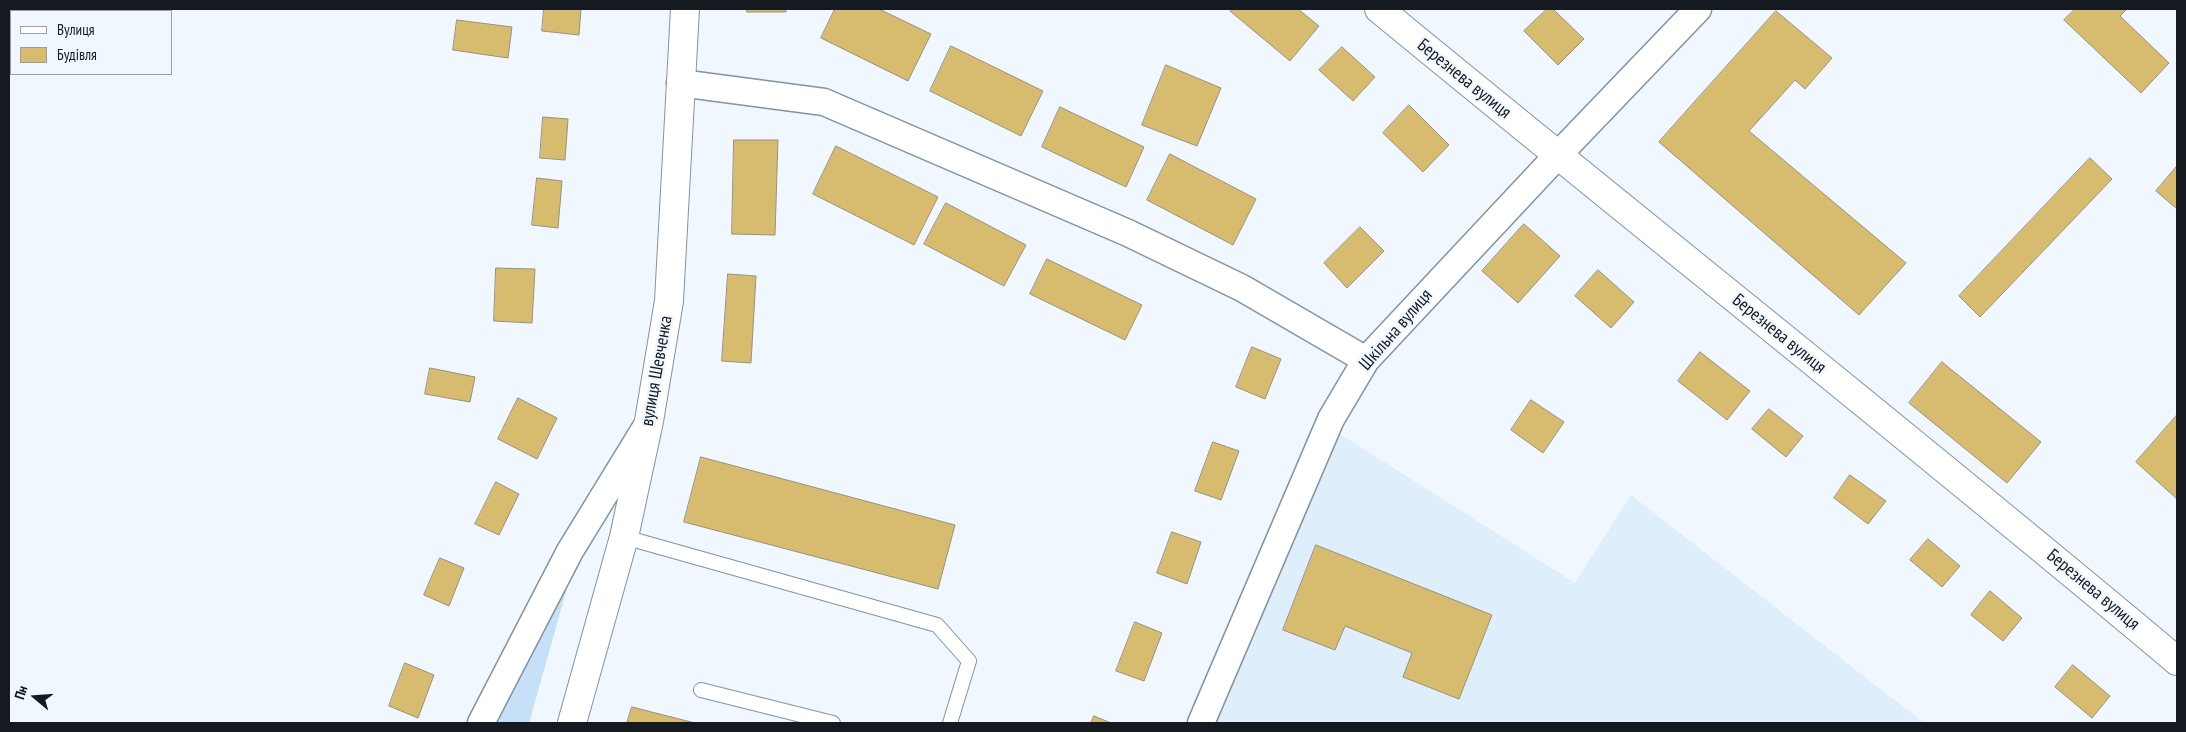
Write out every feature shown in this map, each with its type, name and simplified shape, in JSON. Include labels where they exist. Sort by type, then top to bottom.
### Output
[{"type":"main road","name":"вулиця Шевченка","points":[[572,723],[624,537],[649,421],[669,301],[685,9]]},
{"type":"main road","name":"Березнева вулиця","points":[[1379,9],[1557,156],[2032,540],[2177,661]]},
{"type":"street","name":"Шкільна вулиця","points":[[1201,723],[1331,419],[1366,360],[1698,9]]},
{"type":"street","points":[[680,83],[824,102],[1137,237],[1242,288],[1366,360]]},
{"type":"street","points":[[481,723],[570,551],[649,421]]},
{"type":"lane","points":[[624,537],[937,625],[969,661],[950,723]]},
{"type":"lane","points":[[701,690],[832,723]]},
{"type":"shaded area","points":[[1340,434],[1575,583],[1631,495],[1924,723],[1205,723]]},
{"type":"shaded area","points":[[573,567],[529,723],[496,723]]},
{"type":"building","points":[[544,9],[581,9],[579,35],[542,31]]},
{"type":"building","points":[[747,9],[786,9],[786,12],[747,12]]},
{"type":"building","points":[[835,9],[879,9],[931,34],[908,81],[821,38]]},
{"type":"building","points":[[1232,9],[1298,9],[1319,26],[1290,61],[1230,11]]},
{"type":"building","points":[[1547,9],[1553,9],[1584,39],[1558,65],[1524,31]]},
{"type":"building","points":[[2075,9],[2127,9],[2120,16],[2169,63],[2141,93],[2064,20]]},
{"type":"building","points":[[1776,11],[1832,58],[1805,89],[1795,80],[1749,131],[1906,263],[1859,315],[1659,142]]},
{"type":"building","points":[[457,20],[512,27],[508,58],[453,50]]},
{"type":"building","points":[[951,46],[1043,91],[1021,136],[930,91]]},
{"type":"building","points":[[1342,47],[1375,77],[1353,101],[1319,70]]},
{"type":"building","points":[[1166,65],[1221,88],[1197,146],[1142,125]]},
{"type":"building","points":[[1409,105],[1449,145],[1423,172],[1383,133]]},
{"type":"building","points":[[1060,107],[1144,147],[1126,187],[1042,147]]},
{"type":"building","points":[[543,117],[568,119],[565,160],[540,158]]},
{"type":"building","points":[[734,140],[778,140],[775,235],[732,234]]},
{"type":"building","points":[[836,146],[938,197],[914,245],[813,194]]},
{"type":"building","points":[[1170,154],[1256,199],[1233,245],[1147,200]]},
{"type":"building","points":[[2090,158],[2112,179],[1980,317],[1959,296]]},
{"type":"building","points":[[2177,166],[2177,209],[2156,191]]},
{"type":"building","points":[[537,178],[562,181],[558,228],[532,225]]},
{"type":"building","points":[[946,203],[1026,245],[1004,286],[924,244]]},
{"type":"building","points":[[1524,224],[1560,256],[1518,303],[1482,271]]},
{"type":"building","points":[[1360,227],[1384,251],[1347,288],[1324,263]]},
{"type":"building","points":[[1047,259],[1142,305],[1125,340],[1030,294]]},
{"type":"building","points":[[496,268],[535,269],[532,323],[494,321]]},
{"type":"building","points":[[1598,270],[1634,302],[1611,328],[1575,296]]},
{"type":"building","points":[[728,274],[756,276],[751,363],[722,361]]},
{"type":"building","points":[[1252,347],[1281,359],[1265,399],[1236,387]]},
{"type":"building","points":[[1700,352],[1750,391],[1727,420],[1678,381]]},
{"type":"building","points":[[1942,362],[2041,442],[2007,483],[1909,403]]},
{"type":"building","points":[[430,368],[475,377],[470,402],[425,394]]},
{"type":"building","points":[[518,398],[557,418],[537,459],[498,439]]},
{"type":"building","points":[[1531,400],[1564,422],[1543,453],[1511,430]]},
{"type":"building","points":[[1769,409],[1803,436],[1786,457],[1752,429]]},
{"type":"building","points":[[2177,415],[2177,499],[2136,462]]},
{"type":"building","points":[[1213,442],[1239,451],[1221,500],[1195,491]]},
{"type":"building","points":[[701,457],[955,525],[938,589],[684,522]]},
{"type":"building","points":[[1850,475],[1886,501],[1868,524],[1834,498]]},
{"type":"building","points":[[496,482],[519,494],[499,535],[475,524]]},
{"type":"building","points":[[1172,532],[1201,542],[1187,584],[1157,573]]},
{"type":"building","points":[[1928,539],[1960,566],[1942,587],[1910,560]]},
{"type":"building","points":[[1316,545],[1492,615],[1459,699],[1403,677],[1412,653],[1345,626],[1335,650],[1283,630]]},
{"type":"building","points":[[440,558],[464,568],[449,606],[424,595]]},
{"type":"building","points":[[1990,591],[2022,618],[2003,641],[1971,615]]},
{"type":"building","points":[[1135,622],[1162,633],[1144,681],[1116,671]]},
{"type":"building","points":[[405,663],[434,675],[418,718],[389,706]]},
{"type":"building","points":[[2073,665],[2110,696],[2092,718],[2055,687]]},
{"type":"building","points":[[632,707],[695,723],[627,723]]},
{"type":"building","points":[[1094,716],[1111,723],[1091,723]]}]
